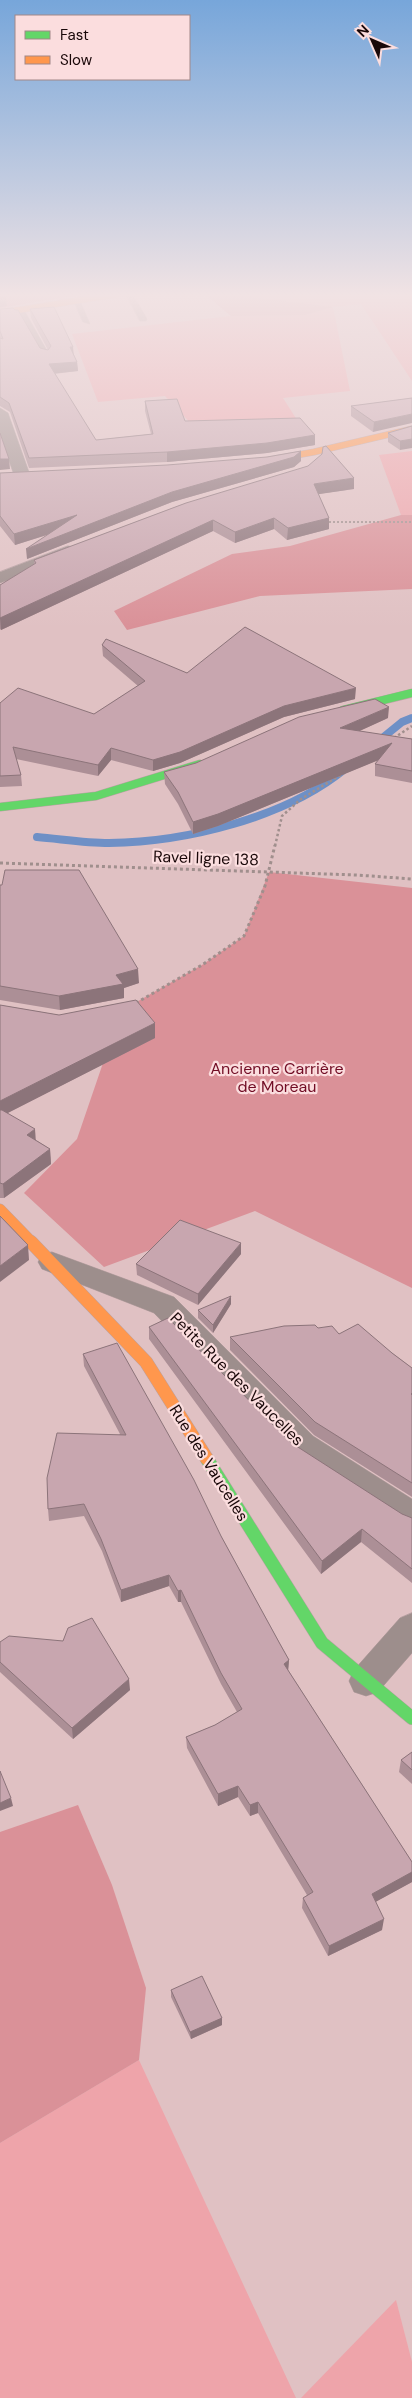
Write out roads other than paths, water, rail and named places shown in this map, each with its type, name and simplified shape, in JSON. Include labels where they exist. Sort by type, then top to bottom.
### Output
[{"type":"street","points":[[0,413],[20,475]]},
{"type":"street","points":[[249,462],[314,452],[412,429]]},
{"type":"street","points":[[301,472],[312,463],[314,452]]},
{"type":"street","points":[[0,578],[88,543]]},
{"type":"street","points":[[328,714],[412,692]]},
{"type":"street","points":[[0,807],[96,796],[188,769],[214,758]]},
{"type":"street","name":"Rue des Vaucelles","points":[[0,1209],[146,1362],[322,1643],[412,1718]]},
{"type":"street","name":"Petite Rue des Vaucelles","points":[[52,1262],[164,1305],[302,1445],[412,1516]]},
{"type":"street","points":[[366,1680],[412,1628]]},
{"type":"waterway","points":[[375,744],[402,722],[412,718]]},
{"type":"waterway","points":[[37,837],[109,843],[139,842],[202,832],[264,814],[294,801],[321,786],[345,769]]},
{"type":"park label","name":"Ancienne Carrière de Moreau","points":[[277,1077]]}]
